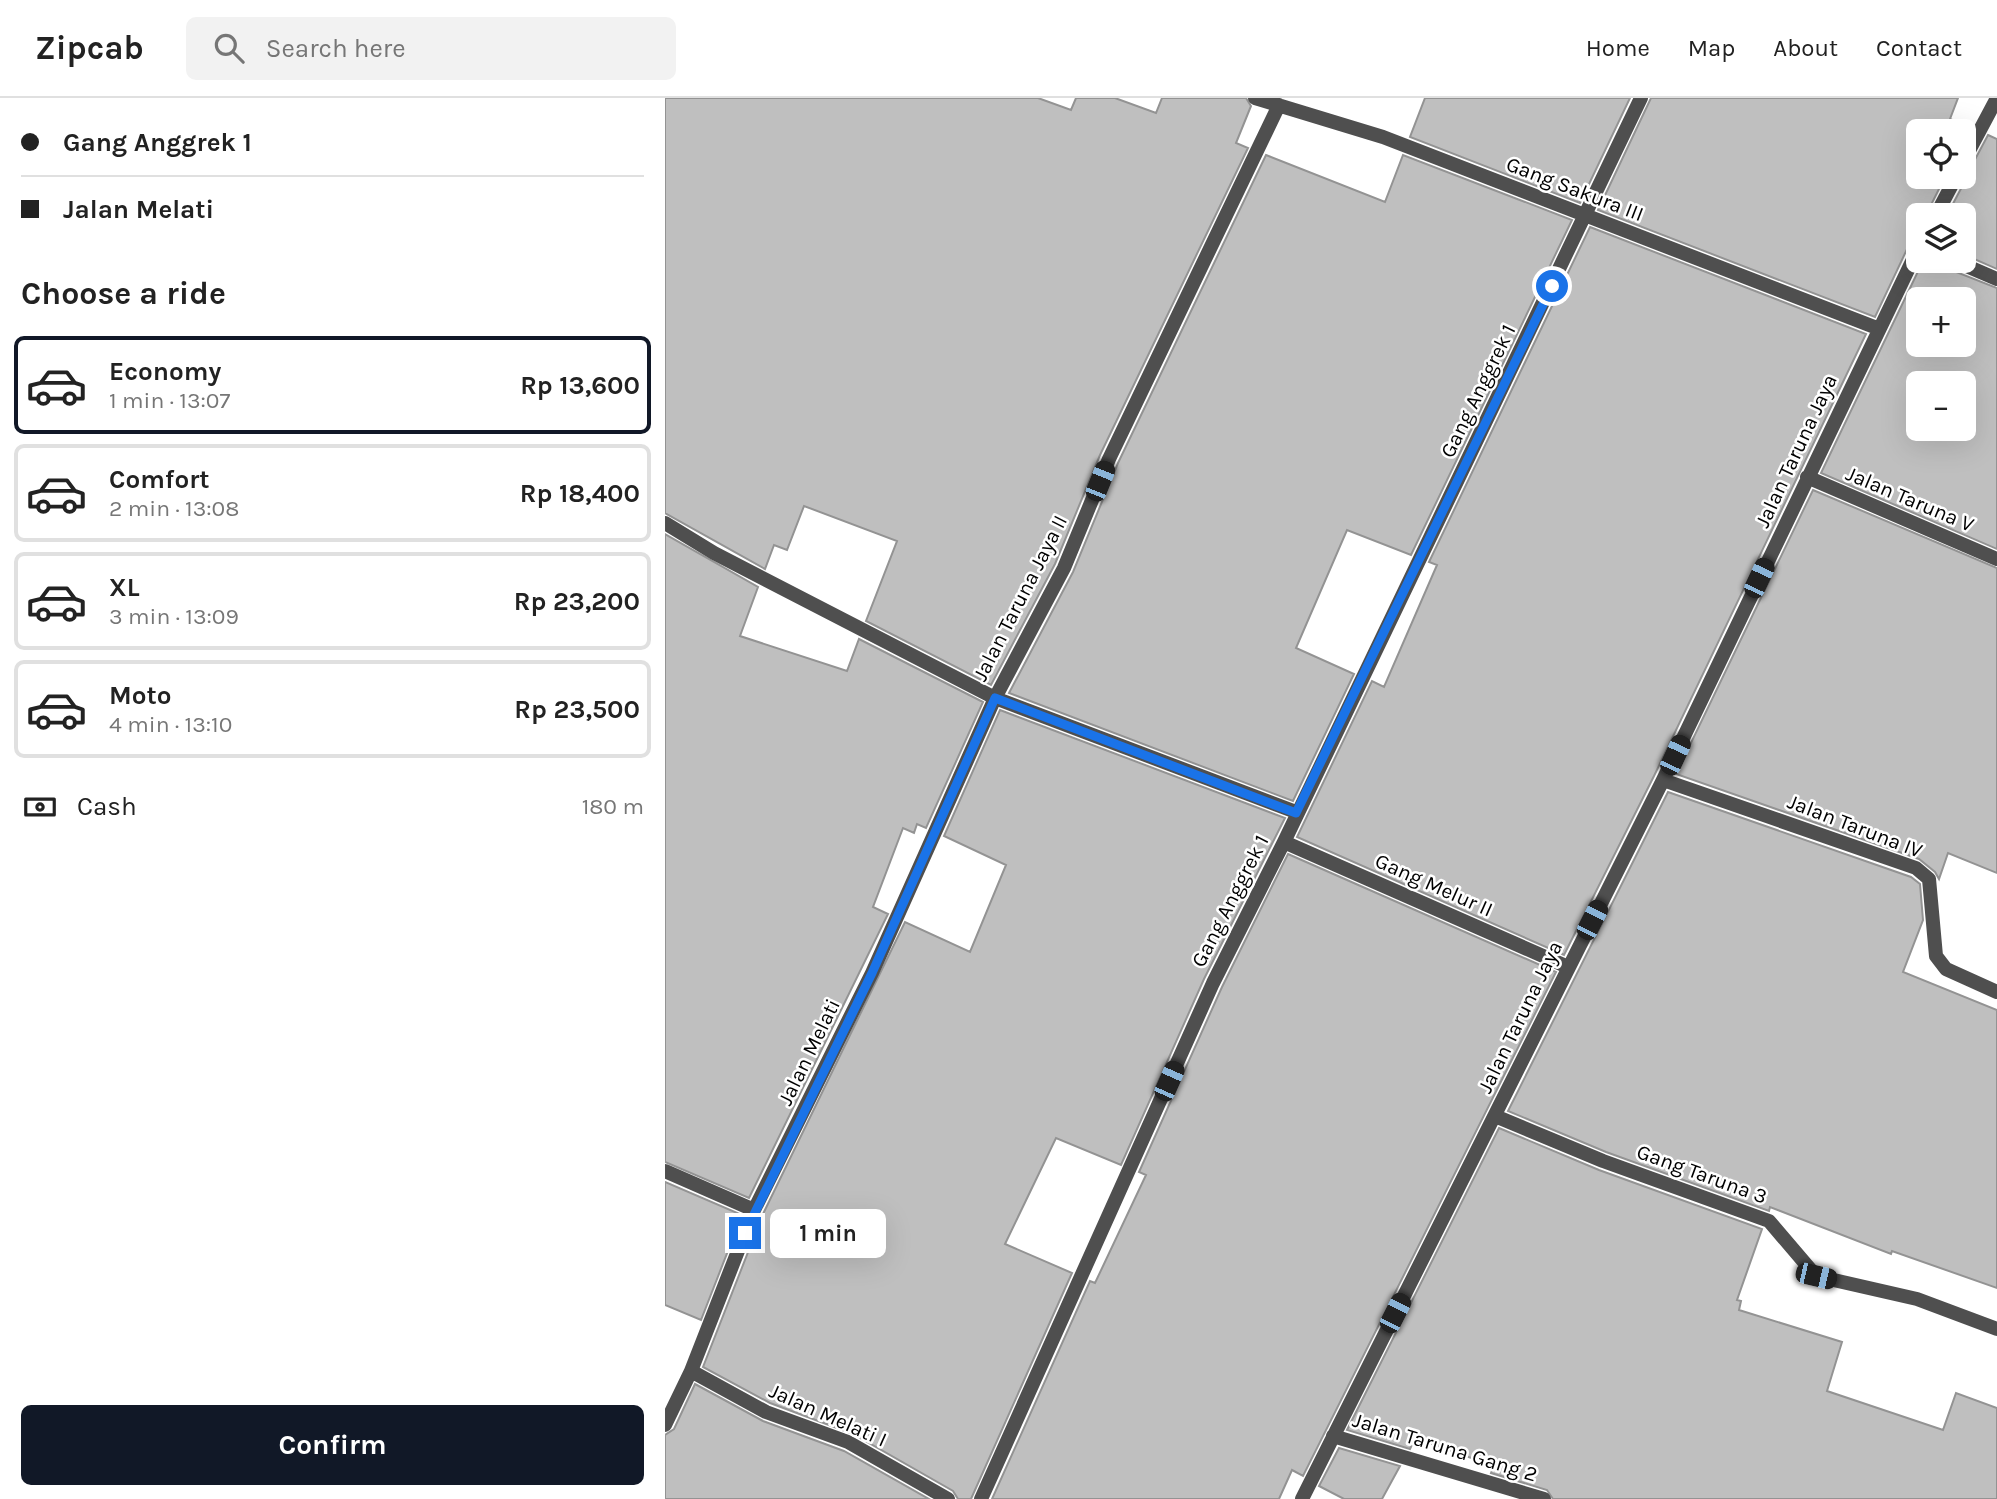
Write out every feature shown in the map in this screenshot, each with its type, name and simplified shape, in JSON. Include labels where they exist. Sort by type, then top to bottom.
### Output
[{"type":"street","name":"Gang Sakura III","points":[[1255,98],[1383,137],[1877,328]]},
{"type":"street","name":"Gang Anggrek 1","points":[[981,1499],[1213,983],[1284,842],[1641,98]]},
{"type":"street","points":[[1976,138],[1997,98]]},
{"type":"street","name":"Jalan Taruna Jaya II","points":[[665,523],[714,553],[995,698],[1064,568],[1109,459],[1279,106]]},
{"type":"street","points":[[1976,270],[1997,279]]},
{"type":"street","name":"Jalan Taruna Jaya","points":[[1302,1499],[1663,780],[1906,272]]},
{"type":"street","name":"Jalan Taruna V","points":[[1807,477],[1997,559]]},
{"type":"street","points":[[995,698],[1296,813]]},
{"type":"street","name":"Jalan Melati","points":[[665,1425],[691,1371],[754,1210],[872,973],[995,698]]},
{"type":"street","name":"Jalan Taruna IV","points":[[1663,780],[1916,868],[1929,879],[1936,956],[1946,969],[1997,992]]},
{"type":"street","name":"Gang Melur II","points":[[1284,842],[1568,967]]},
{"type":"street","name":"Gang Taruna 3","points":[[1495,1116],[1603,1161],[1769,1221],[1816,1276],[1917,1299],[1997,1328]]},
{"type":"street","points":[[665,1171],[754,1210]]},
{"type":"street","name":"Jalan Melati I","points":[[691,1371],[766,1412],[848,1442],[948,1499]]},
{"type":"street","name":"Jalan Taruna Gang 2","points":[[1333,1436],[1544,1499]]},
{"type":"building","points":[[665,98],[1038,98],[1071,110],[1076,98],[1115,98],[1156,113],[1162,98],[1246,98],[1251,106],[1236,143],[1248,148],[1100,455],[1055,564],[991,685],[866,621],[897,541],[804,506],[787,550],[774,545],[765,569],[665,513]]},
{"type":"building","points":[[1425,98],[1630,98],[1580,203],[1410,137]]},
{"type":"building","points":[[1651,98],[1958,98],[1950,119],[1906,119],[1906,189],[1939,189],[1932,203],[1906,203],[1906,251],[1875,317],[1598,210]]},
{"type":"building","points":[[1988,135],[1997,139],[1997,269],[1976,260],[1976,203],[1953,203],[1961,189],[1976,189],[1976,158]]},
{"type":"building","points":[[1266,155],[1385,202],[1403,155],[1572,220],[1411,555],[1347,530],[1296,648],[1354,674],[1293,801],[1009,693],[1073,572],[1118,463]]},
{"type":"building","points":[[1590,227],[1866,334],[1654,776],[1564,955],[1297,837],[1372,681],[1384,687],[1437,565],[1429,562]]},
{"type":"building","points":[[1917,273],[1959,273],[1997,288],[1997,549],[1821,473],[1906,296],[1906,357],[1976,357],[1976,287],[1910,287]]},
{"type":"building","points":[[1813,490],[1997,568],[1997,873],[1948,853],[1939,879],[1935,872],[1919,859],[1676,774]]},
{"type":"building","points":[[665,534],[758,587],[740,636],[847,671],[859,639],[983,702],[926,828],[917,824],[914,833],[903,828],[873,907],[888,914],[749,1198],[665,1162]]},
{"type":"building","points":[[1000,710],[1285,818],[1204,979],[1121,1165],[1056,1138],[1005,1244],[1072,1273],[971,1499],[958,1499],[953,1491],[853,1434],[770,1403],[703,1367],[763,1214],[905,922],[970,952],[1006,865],[944,836]]},
{"type":"building","points":[[1668,792],[1911,877],[1920,884],[1923,920],[1903,972],[1997,1010],[1997,1288],[1892,1251],[1891,1254],[1770,1207],[1769,1211],[1606,1152],[1508,1111]]},
{"type":"building","points":[[1288,854],[1556,972],[1303,1476],[1292,1470],[1279,1499],[992,1499],[1090,1281],[1095,1283],[1146,1175],[1139,1172],[1222,987]]},
{"type":"building","points":[[1499,1128],[1599,1170],[1762,1229],[1737,1300],[1741,1301],[1739,1310],[1842,1342],[1827,1391],[1943,1430],[1956,1393],[1997,1408],[1997,1499],[1553,1499],[1547,1490],[1491,1473],[1494,1466],[1415,1438],[1410,1449],[1347,1430]]},
{"type":"building","points":[[665,1182],[742,1215],[701,1320],[665,1305]]},
{"type":"building","points":[[695,1384],[763,1421],[844,1451],[929,1499],[665,1499],[665,1435],[674,1429]]},
{"type":"building","points":[[1339,1448],[1400,1466],[1382,1499],[1344,1499],[1319,1486]]},
{"type":"route","points":[[745,1233],[872,973],[995,698],[1296,813],[1552,286]]}]
